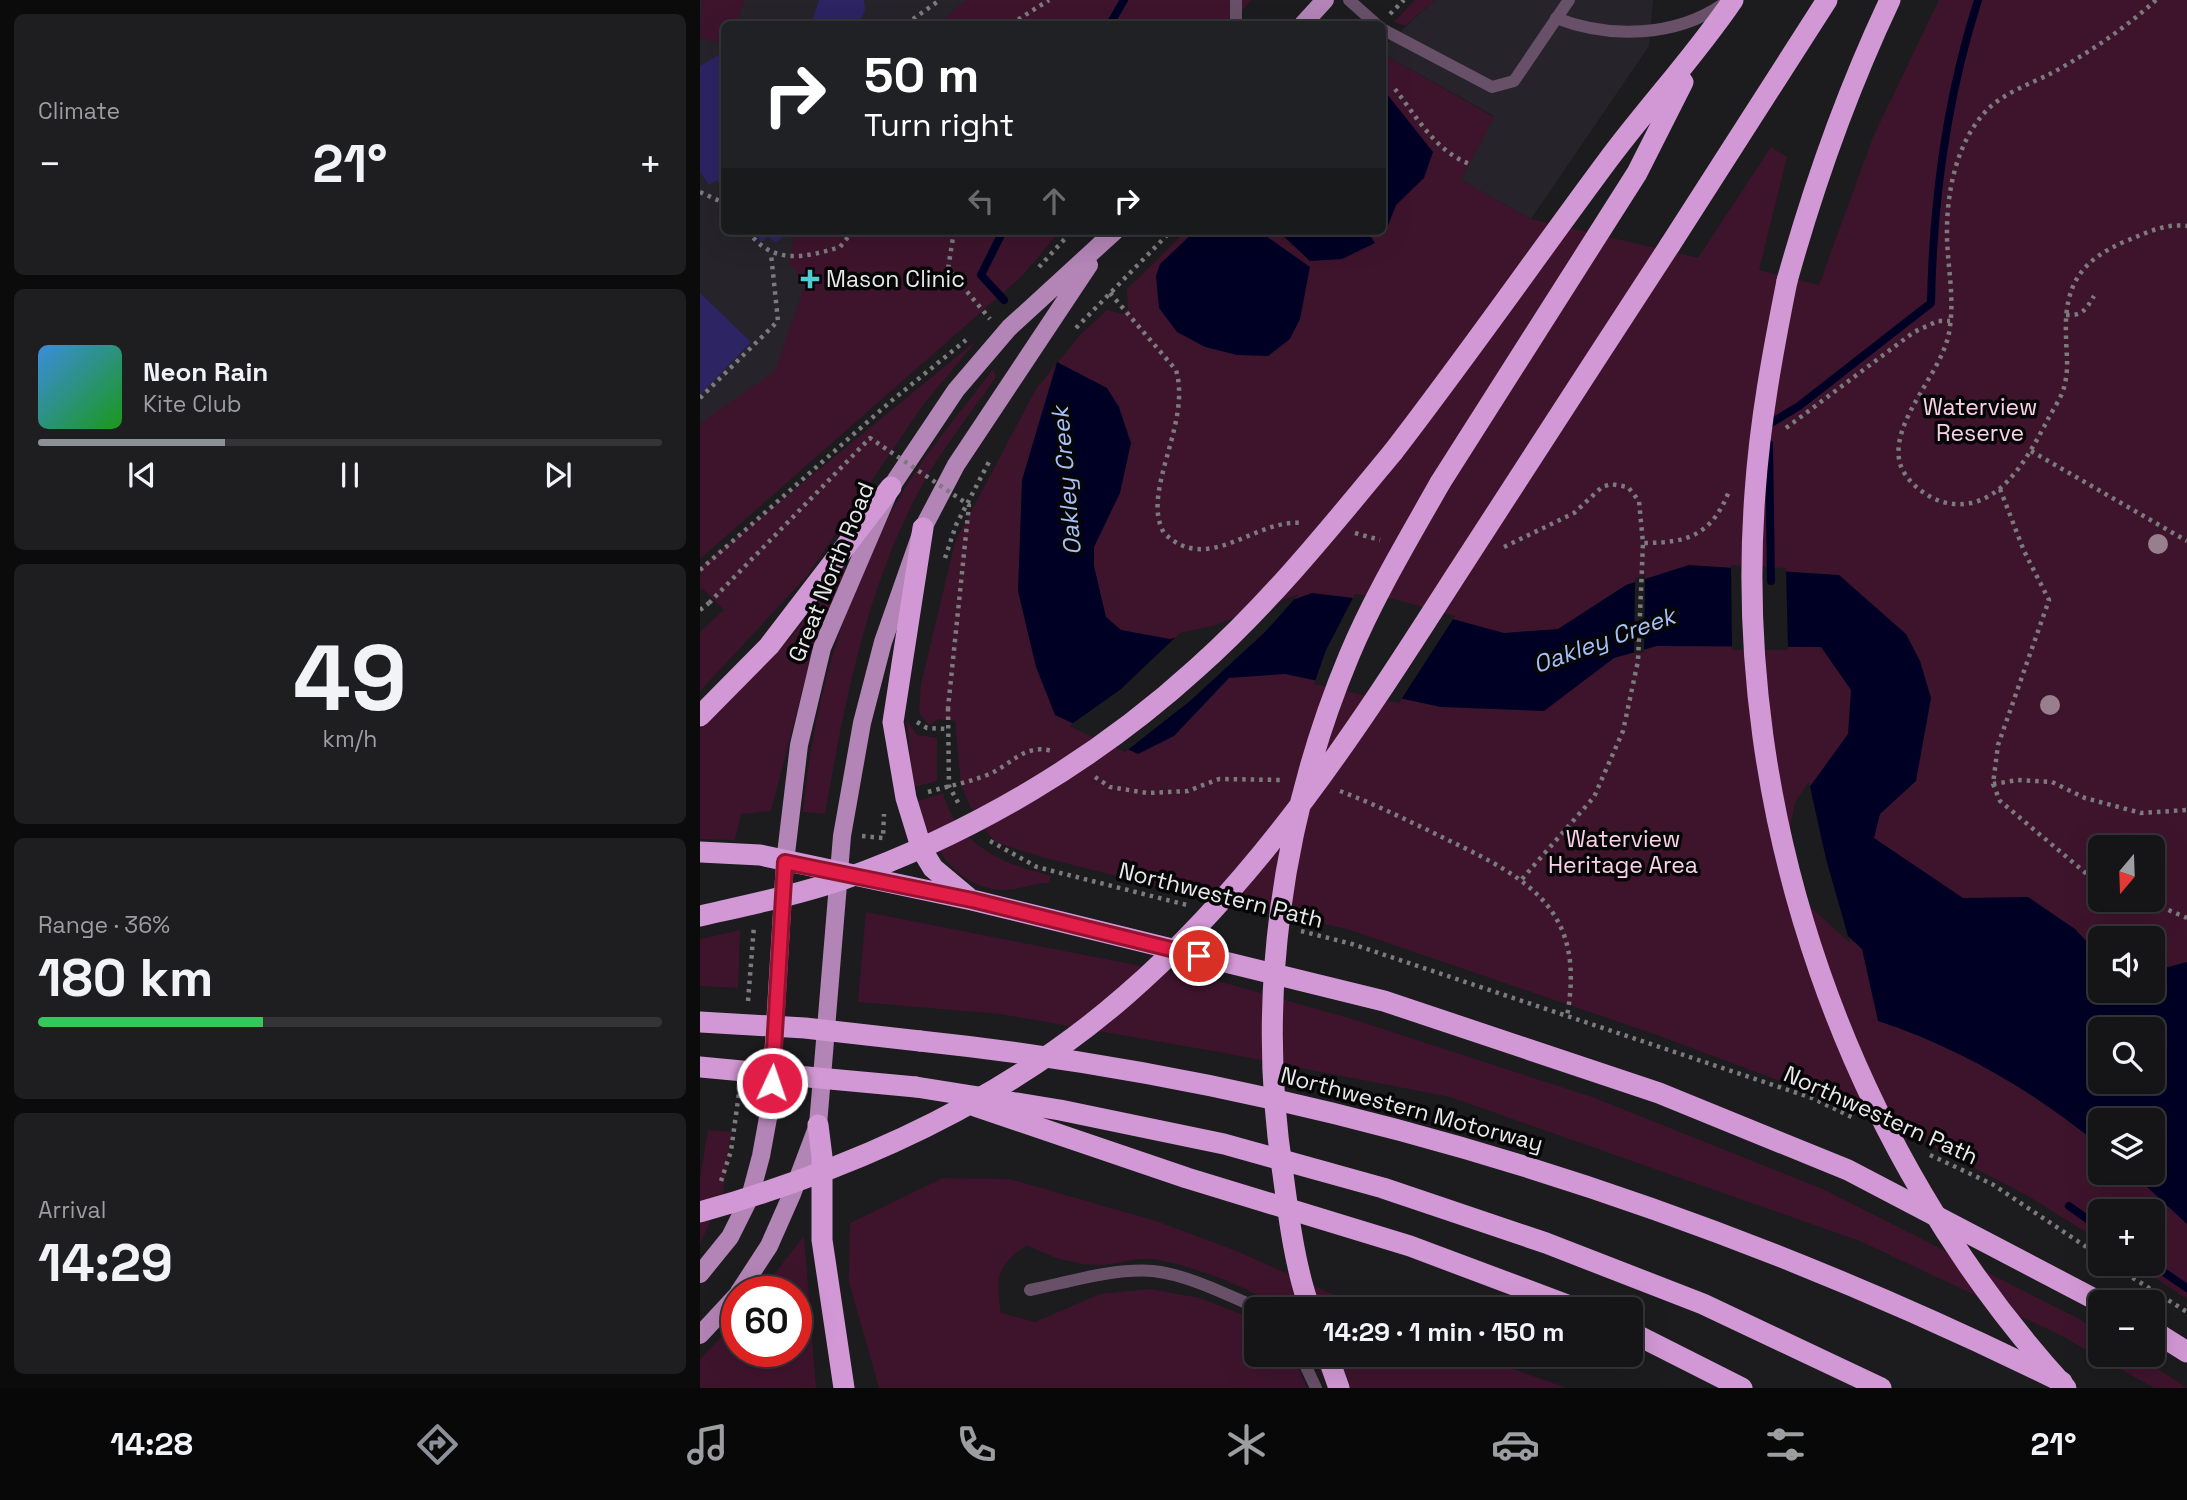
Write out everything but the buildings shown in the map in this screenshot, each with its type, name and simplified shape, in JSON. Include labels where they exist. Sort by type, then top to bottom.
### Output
[{"type":"highway","points":[[1307,1297],[1289,1216],[1275,1127],[1272,1030],[1276,933],[1286,864],[1326,723],[1348,659],[1370,610],[1440,483],[1637,173],[1700,48],[1731,0]]},
{"type":"highway","points":[[700,1212],[840,1167],[989,1092],[1124,998],[1185,941],[1238,884],[1343,748],[1827,0]]},
{"type":"highway","points":[[1889,0],[1837,122],[1809,200],[1787,281],[1768,373],[1758,453],[1753,538],[1753,619],[1765,744],[1791,876],[1816,961],[1840,1026],[1874,1103],[1913,1176],[1958,1250],[2004,1314],[2066,1388]]},
{"type":"highway","points":[[700,916],[844,879],[991,813],[1069,768],[1137,720],[1224,643],[1304,560],[1393,452],[1488,329],[1609,158],[1700,48]]},
{"type":"highway","points":[[700,716],[769,646],[891,487]]},
{"type":"highway","points":[[923,528],[893,722],[906,798],[922,850],[933,868],[972,900]]},
{"type":"highway","points":[[700,852],[760,855],[838,874],[972,900],[1384,1001],[1658,1093],[1848,1170],[2088,1296]]},
{"type":"highway","name":"Northwestern Motorway","points":[[700,1022],[804,1028],[1099,1065],[1240,1091],[1519,1162],[1668,1212],[1811,1267],[1963,1333],[2073,1388]]},
{"type":"highway","points":[[700,1067],[916,1087],[1060,1110],[1224,1144],[1383,1188],[1546,1243],[1703,1304],[1881,1388]]},
{"type":"highway","points":[[916,1087],[1187,1178],[1410,1246],[1546,1297]]},
{"type":"highway","points":[[817,1125],[822,1157],[822,1240],[844,1388]]},
{"type":"highway","points":[[1643,1338],[1742,1388]]},
{"type":"highway","points":[[2165,1338],[2187,1352]]},
{"type":"highway","points":[[1332,1367],[1339,1388]]},
{"type":"main road","points":[[1306,21],[1325,0]]},
{"type":"main road","name":"Great North Road","points":[[700,1274],[730,1237],[750,1197],[761,1156],[770,1107],[785,862],[799,745],[822,648],[891,487],[957,390],[1009,328],[1110,237]]},
{"type":"main road","name":"Great North Road","points":[[749,1276],[769,1246],[792,1194],[817,1125],[838,874],[862,723],[883,642],[923,528],[970,442],[1110,237]]},
{"type":"main road","name":"Great North Road","points":[[700,1335],[721,1312]]},
{"type":"lane","points":[[1236,0],[1236,21]]},
{"type":"lane","points":[[1349,0],[1373,21]]},
{"type":"lane","points":[[1386,31],[1492,88],[1514,80],[1569,0]]},
{"type":"lane","points":[[1556,18],[1602,31],[1651,30],[1706,16],[1731,0]]},
{"type":"lane","points":[[1030,1290],[1102,1275],[1153,1271],[1206,1286],[1244,1302]]},
{"type":"lane","points":[[1306,1367],[1316,1388]]},
{"type":"path","points":[[910,21],[940,0]]},
{"type":"path","points":[[1016,21],[1049,0]]},
{"type":"path","points":[[2156,0],[2127,26],[2091,51],[1988,108],[1959,158],[1947,209],[1953,289],[1949,334],[1933,375],[1906,424],[1899,449],[1899,461],[1908,478],[1918,488],[1943,502],[1969,502],[2000,489],[2031,451],[2065,387],[2066,316],[2074,282],[2094,257],[2149,232],[2167,226],[2187,226]]},
{"type":"path","points":[[1395,89],[1438,142],[1454,158],[1470,164]]},
{"type":"path","points":[[700,192],[721,202]]},
{"type":"path","points":[[751,235],[758,246],[771,254],[792,256],[840,247],[850,235]]},
{"type":"path","points":[[953,235],[948,269],[991,320]]},
{"type":"path","points":[[1036,271],[1068,235]]},
{"type":"path","points":[[1068,338],[1167,235]]},
{"type":"path","points":[[700,398],[778,321],[771,254]]},
{"type":"path","points":[[1110,293],[1176,370],[1180,383],[1179,411],[1156,507],[1164,533],[1188,546],[1219,549],[1272,525],[1304,524]]},
{"type":"path","points":[[2066,316],[2077,316],[2085,312],[2094,296]]},
{"type":"path","points":[[981,328],[1000,310]]},
{"type":"path","points":[[700,570],[890,402],[971,336]]},
{"type":"path","points":[[700,610],[870,438],[969,505]]},
{"type":"path","points":[[2031,451],[2187,541]]},
{"type":"path","points":[[943,565],[956,525],[994,452]]},
{"type":"path","points":[[963,813],[949,786],[948,708],[969,505],[988,468]]},
{"type":"path","points":[[2000,489],[2024,551],[2049,600],[1998,745],[1993,784],[2000,802],[2088,875]]},
{"type":"path","points":[[1502,547],[1561,520]]},
{"type":"path","points":[[1353,532],[1392,544]]},
{"type":"path","points":[[1522,879],[1594,797],[1623,731],[1638,646],[1640,558],[1643,543]]},
{"type":"path","points":[[913,716],[927,727],[947,729]]},
{"type":"path","points":[[920,794],[994,772],[1019,754],[1039,747],[1059,753]]},
{"type":"path","points":[[1090,773],[1110,787],[1147,793],[1188,790],[1219,779],[1243,777],[1294,782]]},
{"type":"path","points":[[1993,784],[2018,780],[2052,782],[2085,798],[2140,813],[2187,810]]},
{"type":"path","points":[[1338,790],[1475,852],[1522,879],[1545,900],[1562,928],[1571,962],[1567,1016]]},
{"type":"path","points":[[870,837],[883,838],[885,804]]},
{"type":"path","name":"Northwestern Path","points":[[982,836],[1037,867],[1194,906]]},
{"type":"path","points":[[2165,909],[2187,918]]},
{"type":"path","name":"Northwestern Path","points":[[1292,929],[1352,944],[1812,1098],[1860,1121]]},
{"type":"path","name":"Northwestern Path","points":[[1920,1150],[1992,1184],[2088,1248]]},
{"type":"path","points":[[2130,1276],[2187,1312]]},
{"type":"shaded area","name":"Mason Clinic","points":[[700,0],[985,0],[961,21],[721,21],[721,235],[903,235],[700,501]]},
{"type":"shaded area","points":[[1435,0],[1653,0],[1649,46],[1531,219],[1461,180],[1494,116],[1386,56],[1386,44]]},
{"type":"green space","points":[[702,0],[744,0],[738,21],[721,21],[721,43],[700,38]]},
{"type":"green space","points":[[966,0],[1251,0],[1234,21],[942,21]]},
{"type":"green space","points":[[1415,0],[1435,0],[1405,26],[1394,22]]},
{"type":"green space","points":[[1939,0],[2187,0],[2187,1299],[2152,1276],[2165,1276],[2165,1199],[2088,1199],[2088,1233],[2030,1197],[1874,1116],[1654,1034],[1347,929],[1188,894],[1045,858],[995,842],[975,817],[961,785],[955,721],[939,719],[929,725],[919,713],[921,684],[955,542],[1036,389],[1080,335],[1107,310],[1122,314],[1128,309],[1127,289],[1182,235],[1386,235],[1386,56],[1494,117],[1461,180],[1531,219],[1698,258],[1771,147],[1787,157],[1759,270],[1819,285],[1873,137]]},
{"type":"green space","points":[[1057,235],[1022,276],[700,559],[700,423],[775,371],[805,284],[789,262],[794,237]]},
{"type":"green space","points":[[977,340],[923,405],[807,576],[700,691],[700,632],[724,610],[702,588],[700,592],[700,567]]},
{"type":"green space","points":[[993,369],[996,377],[938,459],[902,526],[872,605],[860,646],[825,814],[803,812],[815,727],[825,684],[851,601],[867,561],[907,485]]},
{"type":"green space","points":[[841,567],[849,571],[811,657],[771,811],[741,814],[735,840],[700,839],[700,729],[792,636]]},
{"type":"green space","points":[[907,720],[917,735],[937,738],[937,781],[913,787]]},
{"type":"green space","points":[[943,793],[959,826],[971,839],[999,858],[1051,876],[1049,883],[1001,890],[984,887],[957,871],[936,846],[916,802]]},
{"type":"green space","points":[[866,912],[1222,982],[1352,1019],[1592,1097],[1825,1190],[2079,1319],[2088,1325],[2088,1351],[1860,1241],[1450,1097],[1219,1052],[1000,1014],[858,1002]]},
{"type":"green space","points":[[740,930],[738,988],[700,986],[700,939]]},
{"type":"green space","points":[[708,1130],[731,1132],[723,1194],[700,1244],[700,1179]]},
{"type":"green space","points":[[943,1178],[1010,1179],[1156,1221],[1239,1252],[1338,1297],[1261,1297],[1218,1277],[1166,1262],[1146,1259],[1090,1265],[1052,1256],[1027,1245],[1009,1260],[1000,1274],[998,1291],[1001,1313],[1035,1322],[1100,1294],[1150,1289],[1200,1298],[1244,1315],[1244,1367],[1298,1367],[1307,1388],[879,1388],[849,1282],[850,1223]]},
{"type":"green space","points":[[804,1236],[807,1276],[773,1276]]},
{"type":"green space","points":[[721,1337],[721,1367],[812,1367],[812,1337],[816,1388],[700,1388],[700,1359]]},
{"type":"green space","points":[[1318,1367],[1508,1367],[1567,1388],[1328,1388]]},
{"type":"green space","points":[[2117,1367],[2155,1367],[2187,1388],[2154,1388]]},
{"type":"water","points":[[1386,93],[1433,152],[1424,178],[1396,205],[1386,231]]},
{"type":"water","points":[[1191,235],[1265,235],[1310,267],[1300,319],[1290,339],[1268,356],[1237,355],[1205,347],[1177,332],[1159,308],[1156,276],[1160,264]]},
{"type":"water","points":[[1282,235],[1370,235],[1375,243],[1342,259],[1310,261]]},
{"type":"water","points":[[1057,362],[1107,388],[1119,407],[1131,443],[1120,493],[1094,547],[1094,566],[1106,617],[1121,630],[1170,639],[1213,629],[1312,593],[1394,603],[1504,633],[1558,629],[1626,585],[1689,565],[1839,575],[1906,634],[1920,661],[1931,698],[1916,781],[1880,814],[1874,838],[1963,898],[2028,897],[2075,929],[2088,943],[2088,1003],[2165,1003],[2165,968],[2187,962],[2187,1224],[2165,1204],[2165,1199],[2160,1199],[2145,1185],[2165,1185],[2165,1108],[2088,1108],[2088,1136],[2049,1107],[1995,1073],[1937,1044],[1878,1021],[1862,949],[1784,878],[1798,803],[1848,734],[1851,690],[1821,647],[1657,646],[1614,658],[1544,711],[1441,707],[1285,674],[1229,678],[1174,736],[1138,754],[1055,715],[1036,667],[1018,591],[1022,480]]},
{"type":"pier","points":[[1731,565],[1786,568],[1788,650],[1732,650]]},
{"type":"pier","points":[[1645,575],[1644,653],[1634,653],[1635,578]]},
{"type":"pier","points":[[1299,594],[1265,632],[1190,701],[1125,752],[1069,726],[1121,689],[1180,633],[1212,626]]},
{"type":"pier","points":[[1355,594],[1394,599],[1455,616],[1399,703],[1314,684],[1326,650]]},
{"type":"pier","points":[[1809,782],[1826,859],[1850,943],[1780,879],[1795,802]]},
{"type":"waterway","name":"Oakley Creek","points":[[1112,21],[1124,0]]},
{"type":"waterway","points":[[1766,426],[1799,406],[1931,303],[1943,150],[1957,75],[1978,0]]},
{"type":"waterway","name":"Oakley Creek","points":[[1001,235],[981,275],[1004,300]]},
{"type":"waterway","points":[[1769,444],[1771,581]]},
{"type":"waterway","points":[[2069,1206],[2088,1219]]},
{"type":"waterway","points":[[2165,1273],[2187,1288]]},
{"type":"place","name":"Mason Clinic","points":[[810,279]]},
{"type":"route","points":[[772,1083],[785,862],[972,900],[1199,956]]},
{"type":"park label","name":"Waterview Reserve","points":[[1980,420]]},
{"type":"park label","name":"Waterview Heritage Area","points":[[1623,852]]}]
